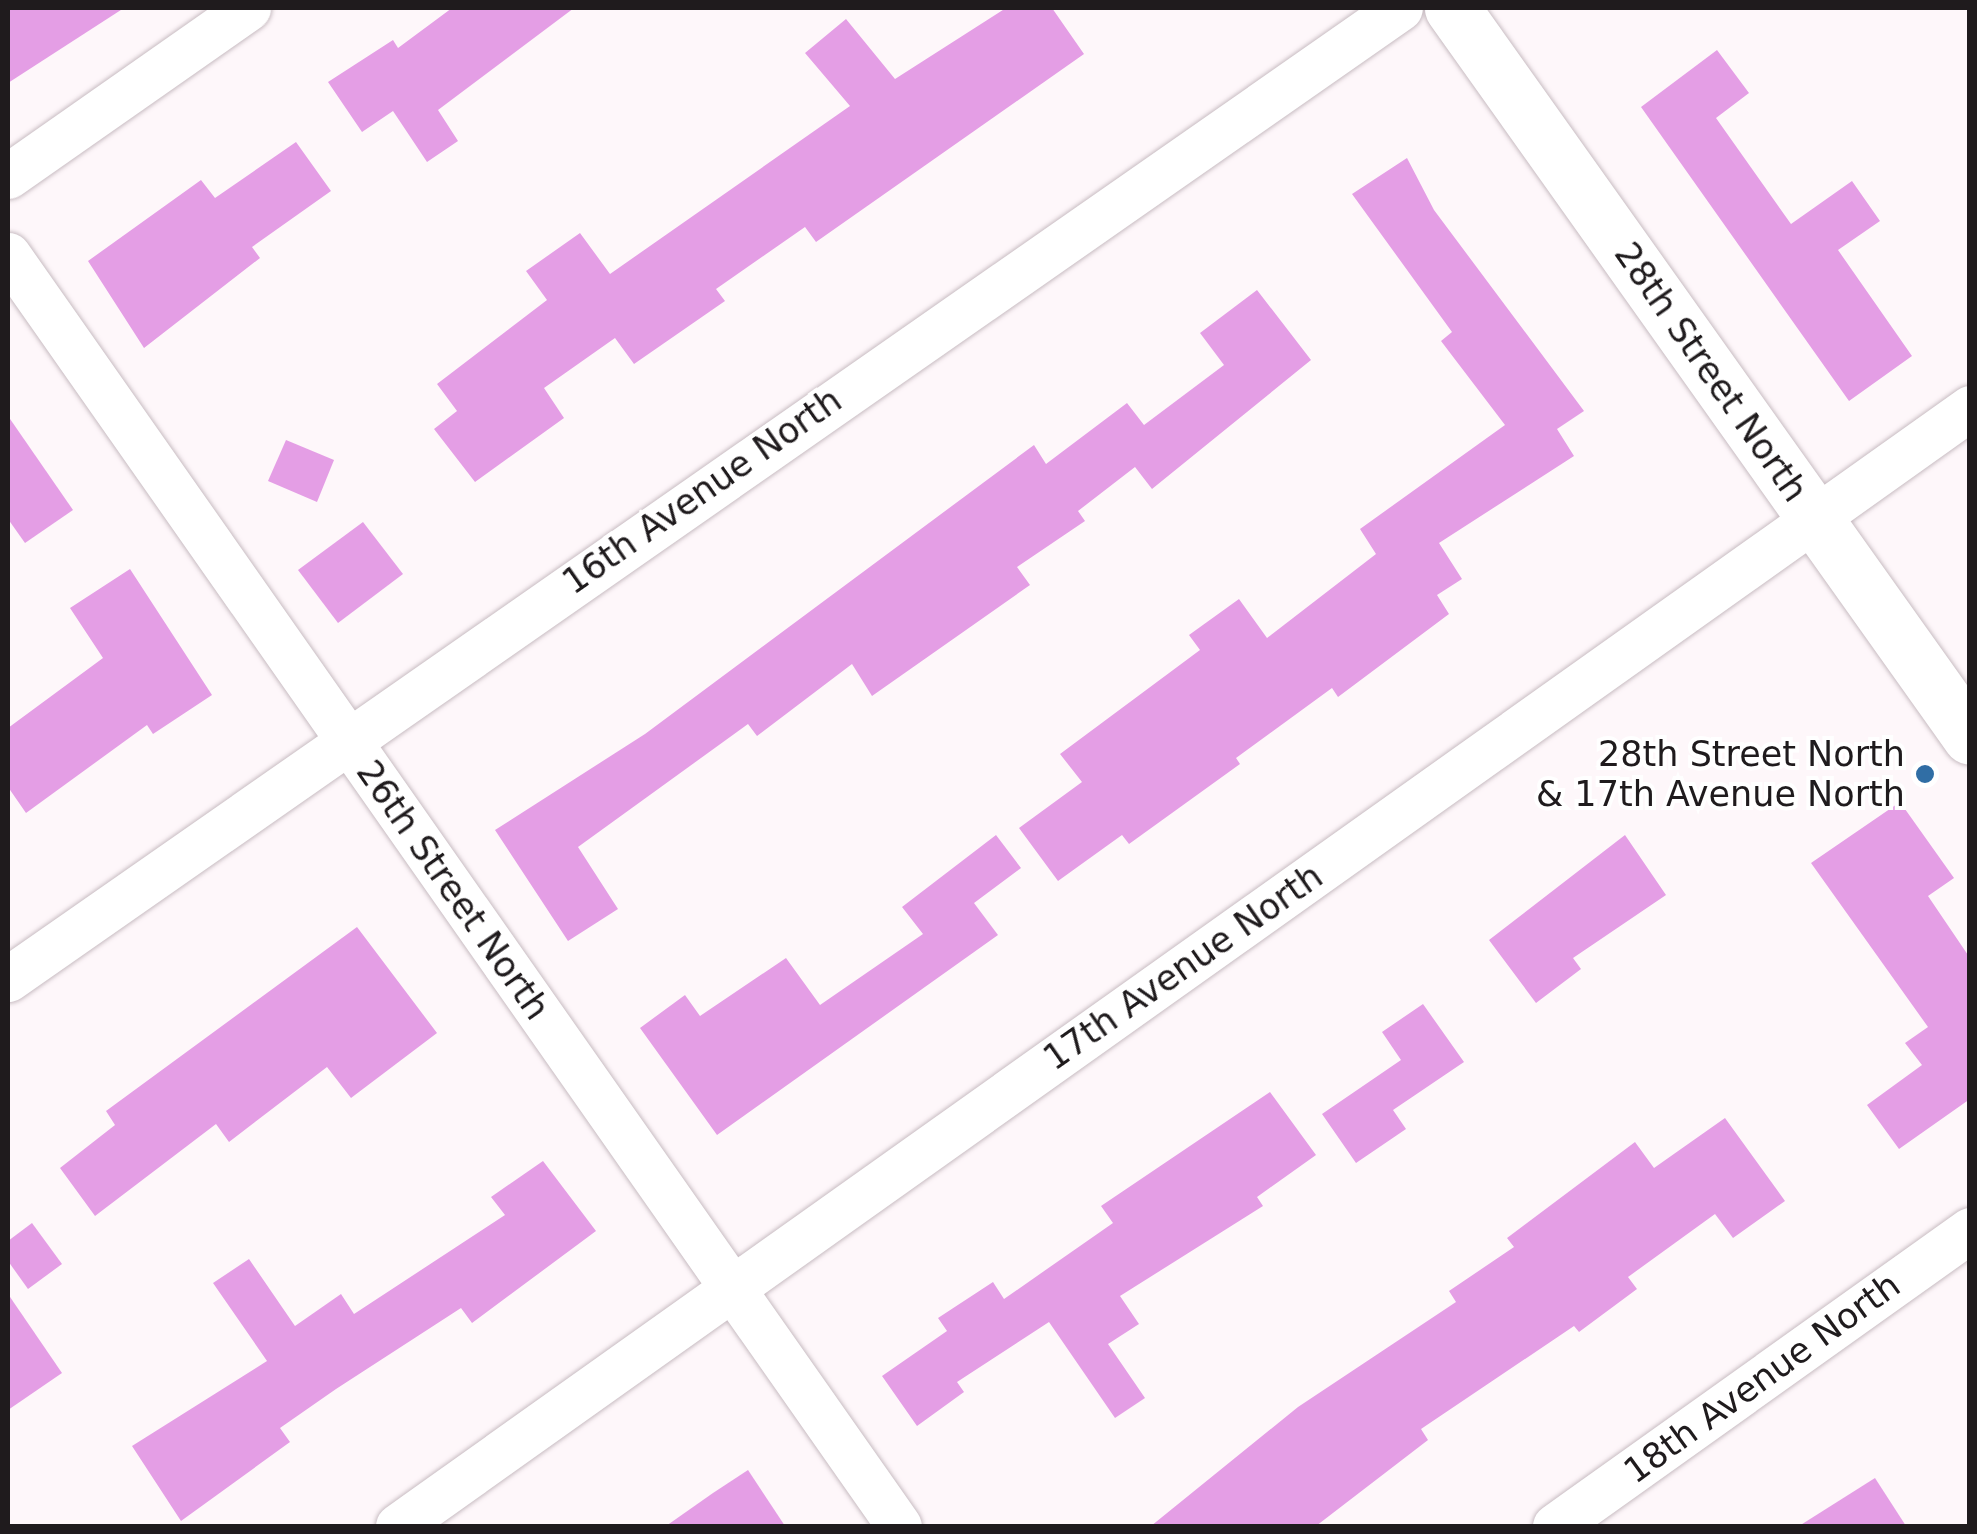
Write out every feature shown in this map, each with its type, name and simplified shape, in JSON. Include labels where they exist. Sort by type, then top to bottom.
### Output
[{"type":"street","points":[[8,176],[248,8]]},
{"type":"street","name":"16th Avenue North","points":[[8,979],[347,738],[1400,8]]},
{"type":"street","name":"28th Street North","points":[[1452,8],[1970,737]]},
{"type":"street","name":"26th Street North","points":[[8,254],[899,1526]]},
{"type":"street","name":"17th Avenue North","points":[[398,1526],[1970,408]]},
{"type":"street","name":"18th Avenue North","points":[[1555,1526],[1970,1230]]},
{"type":"building","points":[[8,8],[124,8],[8,83]]},
{"type":"building","points":[[452,8],[574,8],[438,110],[458,141],[427,162],[393,111],[362,132],[328,82],[393,40],[398,48]]},
{"type":"building","points":[[1006,8],[1052,8],[1084,54],[816,242],[805,227],[716,289],[725,301],[634,364],[615,338],[544,388],[564,418],[475,482],[434,429],[457,411],[437,384],[547,300],[526,271],[580,233],[610,274],[850,106],[805,53],[846,19],[895,79]]},
{"type":"building","points":[[1717,50],[1749,93],[1716,118],[1791,224],[1852,181],[1880,221],[1838,250],[1912,356],[1849,401],[1641,107]]},
{"type":"building","points":[[296,142],[331,191],[252,247],[260,258],[144,348],[88,261],[201,180],[215,198]]},
{"type":"building","points":[[1407,158],[1434,210],[1584,411],[1557,429],[1574,456],[1439,543],[1462,579],[1437,595],[1449,614],[1338,697],[1332,688],[1236,758],[1240,764],[1129,844],[1122,835],[1058,881],[1019,828],[1082,782],[1060,754],[1200,650],[1189,635],[1239,599],[1267,638],[1376,554],[1360,529],[1505,425],[1441,341],[1452,332],[1352,194]]},
{"type":"building","points":[[1257,290],[1311,360],[1152,489],[1135,467],[1078,511],[1085,521],[1017,567],[1030,585],[872,696],[852,664],[757,736],[748,724],[578,847],[618,909],[568,941],[495,830],[645,734],[1034,445],[1046,464],[1127,403],[1144,425],[1224,365],[1200,333]]},
{"type":"building","points":[[8,416],[73,510],[25,543],[8,519]]},
{"type":"building","points":[[286,440],[334,460],[317,502],[268,481]]},
{"type":"building","points":[[363,522],[403,574],[338,623],[298,570]]},
{"type":"building","points":[[130,569],[212,695],[153,734],[147,725],[26,813],[8,787],[8,728],[103,658],[70,608]]},
{"type":"building","points":[[1900,802],[1954,878],[1928,896],[1970,958],[1970,1099],[1899,1149],[1867,1105],[1922,1065],[1905,1043],[1928,1027],[1811,863]]},
{"type":"building","points":[[996,835],[1021,868],[974,903],[998,935],[717,1135],[640,1028],[685,995],[700,1016],[786,958],[820,1005],[923,934],[902,907]]},
{"type":"building","points":[[1625,835],[1666,895],[1573,958],[1581,969],[1536,1003],[1489,940]]},
{"type":"building","points":[[357,927],[437,1033],[351,1098],[327,1067],[229,1142],[216,1124],[95,1216],[60,1168],[115,1125],[106,1111]]},
{"type":"building","points":[[1423,1004],[1464,1062],[1393,1110],[1406,1129],[1356,1163],[1322,1114],[1401,1060],[1382,1032]]},
{"type":"building","points":[[1270,1092],[1316,1155],[1257,1197],[1263,1206],[1120,1296],[1139,1324],[1108,1344],[1145,1398],[1115,1418],[1049,1322],[957,1382],[964,1392],[917,1426],[882,1376],[947,1331],[938,1318],[993,1282],[1004,1299],[1113,1223],[1101,1206]]},
{"type":"building","points":[[1725,1118],[1785,1201],[1733,1238],[1715,1214],[1628,1277],[1637,1289],[1579,1332],[1574,1326],[1421,1429],[1428,1440],[1316,1526],[1151,1526],[1298,1407],[1456,1302],[1449,1291],[1514,1247],[1507,1238],[1635,1142],[1654,1168]]},
{"type":"building","points":[[543,1161],[596,1231],[472,1323],[461,1308],[280,1428],[290,1442],[181,1521],[132,1446],[267,1361],[213,1283],[249,1259],[295,1326],[341,1294],[354,1314],[505,1215],[491,1197]]},
{"type":"building","points":[[32,1223],[62,1264],[28,1289],[8,1261],[8,1241]]},
{"type":"building","points":[[8,1294],[62,1373],[8,1410]]},
{"type":"building","points":[[748,1470],[785,1526],[666,1526],[713,1493]]},
{"type":"building","points":[[1875,1478],[1906,1526],[1799,1526]]},
{"type":"place","name":"28th Street North & 17th Avenue North","points":[[1925,774]]}]
